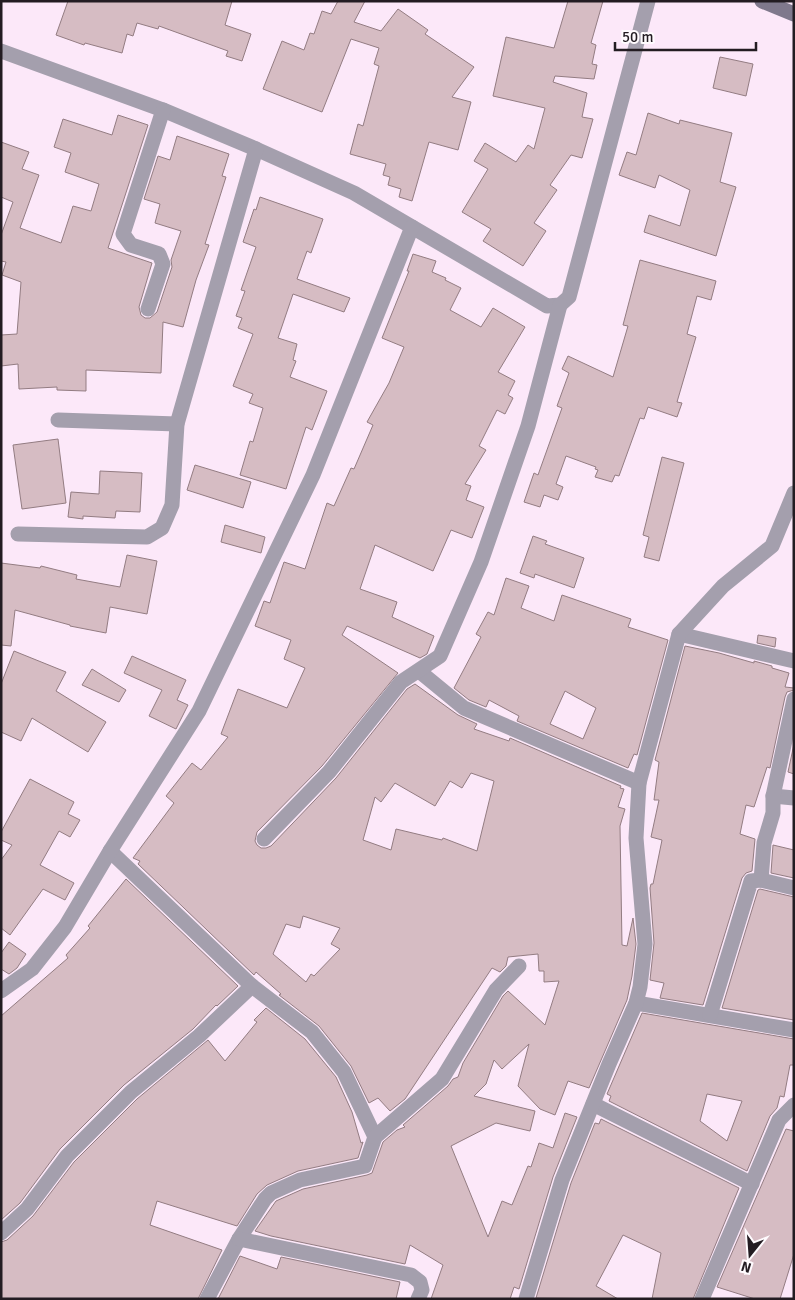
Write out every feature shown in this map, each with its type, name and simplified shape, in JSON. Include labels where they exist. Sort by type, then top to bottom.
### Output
[{"type":"street","points":[[264,839],[329,772],[401,682],[419,672],[440,656],[481,562],[528,426],[560,305],[569,297],[648,1]]},
{"type":"street","points":[[762,1],[794,14]]},
{"type":"street","points":[[1,51],[163,110],[354,193],[547,306],[560,305]]},
{"type":"street","points":[[148,309],[163,264],[159,254],[130,245],[123,234],[163,110]]},
{"type":"street","points":[[18,534],[147,537],[162,528],[172,505],[177,424],[256,149]]},
{"type":"street","points":[[1,990],[32,969],[65,927],[110,851],[199,711],[313,475],[412,227]]},
{"type":"street","points":[[58,420],[177,424]]},
{"type":"street","points":[[526,1299],[562,1180],[636,1003],[640,986],[645,944],[636,838],[639,784],[678,634],[723,586],[772,546],[794,493]]},
{"type":"street","points":[[678,634],[794,661]]},
{"type":"street","points":[[419,672],[464,708],[639,784]]},
{"type":"street","points":[[761,880],[764,843],[773,814],[773,796],[794,699]]},
{"type":"street","points":[[773,796],[794,798]]},
{"type":"street","points":[[110,851],[252,986],[312,1032],[344,1072],[375,1137]]},
{"type":"street","points":[[710,1015],[751,881],[761,880],[794,888]]},
{"type":"street","points":[[207,1299],[239,1239],[265,1199],[271,1193],[300,1180],[365,1166],[375,1137],[442,1079],[496,990],[519,966]]},
{"type":"street","points":[[1,1234],[27,1209],[67,1156],[131,1092],[199,1036],[252,986]]},
{"type":"street","points":[[636,1003],[794,1030]]},
{"type":"street","points":[[593,1104],[752,1184]]},
{"type":"street","points":[[702,1299],[779,1120],[794,1105]]},
{"type":"street","points":[[239,1239],[411,1275],[420,1282],[422,1290],[418,1299]]},
{"type":"building","points":[[68,1],[232,1],[225,25],[251,34],[242,61],[226,56],[228,51],[159,26],[158,29],[137,23],[133,36],[127,34],[122,53],[85,43],[84,45],[56,35]]},
{"type":"building","points":[[338,1],[365,1],[354,22],[381,31],[398,9],[428,30],[425,34],[474,67],[452,97],[471,102],[458,150],[429,142],[412,201],[399,197],[401,189],[388,185],[390,177],[383,175],[386,164],[350,154],[358,124],[363,126],[379,66],[374,64],[379,48],[351,39],[322,112],[263,89],[282,41],[304,50],[310,33],[314,34],[322,11],[331,14]]},
{"type":"building","points":[[568,1],[603,1],[591,43],[596,45],[592,64],[597,65],[594,79],[555,76],[553,82],[587,93],[582,117],[593,119],[582,158],[571,155],[550,185],[557,190],[534,223],[546,231],[523,266],[483,241],[491,229],[462,212],[488,169],[474,161],[485,143],[516,162],[528,145],[534,149],[545,108],[493,96],[506,37],[554,48]]},
{"type":"building","points":[[720,57],[753,64],[746,96],[713,88]]},
{"type":"building","points":[[648,113],[679,124],[680,120],[732,133],[720,182],[736,187],[716,256],[644,232],[649,215],[680,226],[690,190],[659,175],[655,188],[619,175],[627,152],[636,155]]},
{"type":"building","points":[[118,115],[148,125],[108,248],[152,263],[139,307],[141,315],[145,318],[150,318],[157,312],[172,267],[171,260],[181,231],[155,223],[160,204],[144,199],[158,156],[170,160],[177,136],[229,154],[222,176],[226,177],[205,244],[209,245],[196,280],[183,327],[163,322],[161,373],[86,370],[86,391],[57,390],[57,387],[19,389],[18,364],[1,366],[1,335],[17,334],[21,282],[2,275],[6,262],[1,261],[1,235],[13,202],[1,197],[1,142],[29,152],[22,169],[39,175],[20,228],[61,243],[73,206],[91,211],[99,184],[65,172],[71,153],[54,147],[63,119],[112,135]]},
{"type":"building","points":[[260,197],[323,219],[311,253],[307,251],[297,279],[350,298],[344,312],[293,294],[278,338],[297,344],[293,360],[296,361],[290,377],[327,391],[312,430],[306,427],[286,489],[240,475],[250,441],[253,442],[263,408],[249,403],[253,394],[233,386],[253,334],[238,328],[242,318],[236,316],[245,291],[241,290],[256,247],[243,242]]},
{"type":"building","points":[[413,254],[436,261],[432,272],[446,278],[445,280],[461,288],[450,310],[481,327],[493,308],[525,327],[498,372],[515,381],[508,395],[513,398],[505,414],[497,410],[479,446],[486,450],[465,484],[471,486],[466,500],[484,507],[472,538],[451,530],[433,571],[375,545],[360,589],[397,602],[392,617],[434,636],[427,654],[420,658],[347,626],[342,635],[398,673],[322,766],[257,832],[255,841],[261,848],[271,846],[336,778],[407,689],[415,684],[458,715],[477,724],[474,729],[509,741],[510,738],[621,786],[620,788],[624,789],[618,807],[625,809],[620,826],[622,945],[627,946],[633,918],[636,944],[627,1000],[589,1088],[568,1081],[555,1115],[540,1109],[518,1086],[529,1044],[502,1069],[494,1060],[486,1084],[474,1096],[535,1111],[530,1131],[496,1123],[451,1146],[488,1237],[502,1201],[512,1205],[528,1166],[531,1167],[539,1143],[553,1148],[565,1113],[577,1117],[553,1177],[519,1289],[514,1287],[510,1299],[431,1299],[443,1265],[410,1245],[405,1264],[255,1231],[276,1201],[303,1189],[372,1173],[383,1142],[397,1130],[405,1127],[403,1125],[448,1086],[453,1079],[458,1077],[463,1063],[503,996],[508,991],[545,1025],[559,981],[544,982],[544,971],[539,971],[538,954],[508,957],[506,966],[500,972],[492,968],[405,1099],[390,1111],[378,1098],[369,1103],[351,1066],[319,1026],[279,995],[281,994],[256,972],[254,975],[138,864],[140,861],[133,858],[174,803],[166,796],[192,763],[201,770],[228,737],[221,734],[238,689],[287,708],[305,668],[284,659],[291,640],[255,626],[264,601],[270,603],[284,562],[305,569],[327,503],[334,506],[351,468],[354,469],[373,425],[367,422],[389,383],[404,347],[382,338],[409,271],[407,271]],"holes":[[[471,773],[494,781],[477,851],[443,838],[442,840],[396,829],[391,850],[363,840],[375,797],[381,802],[395,783],[435,806],[450,781],[462,788]],[[303,916],[340,928],[331,944],[340,949],[314,976],[311,974],[306,982],[273,954],[286,924],[300,928]]]},
{"type":"building","points":[[640,260],[716,281],[711,300],[697,296],[687,334],[696,337],[677,402],[682,403],[677,417],[648,407],[644,419],[640,418],[619,476],[615,475],[612,482],[595,477],[598,470],[595,469],[596,467],[566,456],[556,484],[563,487],[558,500],[544,495],[540,507],[524,502],[534,473],[538,475],[562,408],[557,406],[569,373],[562,369],[568,356],[613,377],[628,326],[623,325]]},
{"type":"building","points":[[58,439],[66,503],[22,509],[13,445]]},
{"type":"building","points":[[662,457],[684,463],[659,561],[644,557],[649,537],[643,535]]},
{"type":"building","points":[[195,465],[251,482],[243,508],[187,490]]},
{"type":"building","points":[[100,471],[142,473],[140,512],[116,511],[115,518],[83,516],[83,519],[68,517],[71,492],[99,494]]},
{"type":"building","points":[[225,525],[265,537],[261,553],[221,542]]},
{"type":"building","points":[[533,536],[547,541],[545,544],[584,558],[574,588],[535,574],[534,578],[520,573]]},
{"type":"building","points":[[127,555],[157,561],[147,614],[110,607],[106,633],[70,626],[15,610],[11,646],[1,645],[1,563],[40,568],[41,566],[77,575],[76,579],[120,587]]},
{"type":"building","points":[[506,578],[529,586],[521,608],[554,621],[562,595],[631,619],[628,627],[668,640],[637,755],[634,754],[628,768],[517,721],[519,716],[489,700],[486,707],[469,700],[454,688],[481,637],[476,634],[488,612],[494,615]],"holes":[[[565,691],[596,708],[583,739],[550,724]]]},
{"type":"building","points":[[758,635],[776,638],[775,647],[757,643]]},
{"type":"building","points":[[685,646],[772,666],[772,668],[789,673],[785,687],[794,688],[794,690],[787,692],[785,697],[770,768],[767,767],[754,807],[746,805],[740,834],[755,839],[752,871],[746,873],[742,878],[703,1005],[660,998],[664,983],[650,980],[654,943],[650,888],[651,884],[653,884],[662,840],[651,837],[659,800],[654,800],[659,762],[655,760]]},
{"type":"building","points":[[14,651],[66,672],[56,691],[106,722],[88,752],[32,718],[21,741],[1,732],[1,684]]},
{"type":"building","points":[[132,656],[186,680],[177,700],[188,705],[176,729],[149,716],[162,690],[124,673]]},
{"type":"building","points":[[92,669],[126,690],[119,702],[82,685]]},
{"type":"building","points":[[794,744],[794,774],[788,772]]},
{"type":"building","points":[[30,779],[74,802],[68,814],[80,820],[70,837],[59,831],[40,865],[74,883],[65,900],[43,889],[10,935],[1,928],[1,860],[12,845],[1,840],[1,832]]},
{"type":"building","points":[[773,845],[794,850],[794,878],[771,873]]},
{"type":"building","points":[[126,879],[238,986],[193,1029],[124,1085],[60,1149],[20,1203],[1,1220],[1,1016],[68,958],[66,955],[90,928],[88,926]]},
{"type":"building","points":[[758,890],[794,897],[794,1020],[722,1008]]},
{"type":"building","points":[[9,942],[26,954],[17,968],[9,974],[1,969],[1,953]]},
{"type":"building","points":[[266,1008],[305,1039],[336,1077],[352,1112],[361,1143],[363,1142],[358,1158],[298,1171],[267,1185],[257,1194],[237,1226],[157,1201],[150,1225],[222,1250],[198,1299],[1,1299],[1,1242],[7,1240],[33,1216],[74,1162],[137,1099],[208,1040],[225,1061],[257,1022],[254,1020]]},
{"type":"building","points":[[642,1013],[794,1039],[794,1065],[790,1065],[784,1097],[780,1096],[777,1108],[770,1116],[747,1171],[609,1101],[611,1096],[607,1094]],"holes":[[[707,1094],[742,1101],[727,1141],[700,1121]]]},
{"type":"building","points":[[601,1119],[739,1188],[693,1299],[652,1299],[661,1253],[623,1235],[596,1286],[618,1299],[536,1298],[571,1183],[595,1123],[599,1124]]},
{"type":"building","points":[[786,1129],[794,1131],[794,1254],[780,1299],[755,1299],[717,1287]]},
{"type":"building","points":[[240,1256],[277,1269],[281,1257],[400,1282],[396,1299],[218,1299]]}]
